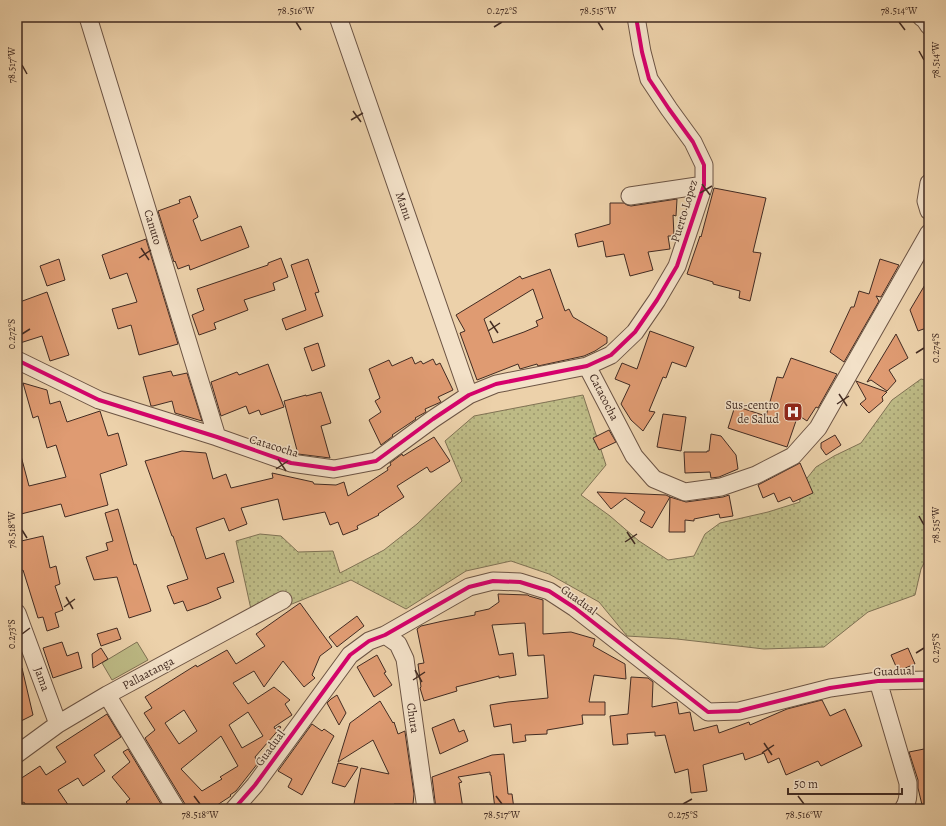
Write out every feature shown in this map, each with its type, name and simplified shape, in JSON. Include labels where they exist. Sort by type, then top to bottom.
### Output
[{"type":"street","name":"Canuto","points":[[88,17],[216,437]]},
{"type":"street","name":"Manu","points":[[338,17],[469,395]]},
{"type":"street","name":"Puerto Lopez","points":[[587,366],[611,355],[635,332],[657,300],[677,266],[704,184],[704,165],[693,142],[669,109],[650,79],[642,52],[636,17]]},
{"type":"street","points":[[921,17],[929,26]]},
{"type":"street","points":[[929,183],[926,201],[929,211]]},
{"type":"street","points":[[630,196],[704,184]]},
{"type":"street","name":"Catacocha","points":[[17,360],[99,400],[216,437],[291,463],[334,469],[376,461],[433,419],[469,395],[496,384],[587,366],[634,456],[654,479],[685,492],[721,487],[756,475],[793,456],[818,428],[929,233]]},
{"type":"street","name":"Guadual","points":[[234,809],[255,785],[350,655],[369,641],[385,635],[469,587],[493,580],[520,582],[549,591],[575,608],[708,712],[739,711],[830,688],[878,681],[929,680]]},
{"type":"street","name":"Pallaatanga","points":[[17,754],[58,724],[106,695],[283,600]]},
{"type":"street","name":"Jama","points":[[17,613],[58,724]]},
{"type":"street","name":"Chura","points":[[385,635],[398,644],[405,659],[426,809]]},
{"type":"street","points":[[878,681],[908,783],[908,796],[903,809]]},
{"type":"street","points":[[106,695],[176,809]]},
{"type":"shaded area","points":[[921,379],[929,381],[929,553],[921,569],[915,595],[868,612],[824,647],[764,649],[677,639],[627,636],[599,602],[549,574],[511,561],[466,571],[406,609],[351,580],[287,606],[252,614],[236,541],[260,534],[281,536],[298,552],[333,551],[340,573],[384,550],[417,524],[462,481],[445,441],[474,416],[583,395],[606,465],[581,495],[610,516],[639,541],[668,560],[694,556],[705,534],[720,523],[768,512],[800,502],[799,488],[816,467],[834,456],[861,443],[892,400]]},
{"type":"shaded area","points":[[137,642],[148,660],[112,680],[102,663]]},
{"type":"building","points":[[714,188],[766,198],[753,252],[761,253],[750,301],[739,298],[740,291],[713,284],[713,282],[687,274],[700,236],[701,237]]},
{"type":"building","points":[[190,196],[198,217],[193,220],[201,241],[241,226],[249,247],[190,270],[189,265],[178,269],[175,261],[174,262],[158,211],[180,203],[179,200]]},
{"type":"building","points":[[677,199],[676,216],[673,215],[674,236],[668,236],[670,249],[648,252],[653,270],[630,276],[624,254],[606,257],[603,241],[578,247],[575,234],[610,224],[610,203],[624,203],[631,206]]},
{"type":"building","points":[[146,239],[178,344],[139,355],[131,325],[118,329],[112,309],[137,302],[127,273],[110,279],[102,255]]},
{"type":"building","points":[[281,258],[288,277],[273,283],[275,290],[244,300],[248,310],[214,323],[216,329],[199,335],[192,315],[204,310],[197,289],[268,265],[268,263]]},
{"type":"building","points":[[59,259],[65,280],[47,286],[40,266]]},
{"type":"building","points":[[308,259],[319,292],[315,293],[323,316],[286,330],[282,319],[306,310],[291,265]]},
{"type":"building","points":[[880,259],[899,265],[881,297],[876,296],[879,301],[844,362],[830,352],[851,307],[854,307],[859,291],[869,294]]},
{"type":"building","points":[[550,269],[565,311],[569,309],[573,317],[607,337],[607,343],[584,356],[538,366],[537,364],[520,369],[518,364],[477,380],[460,333],[465,331],[456,315],[520,276],[522,279]],"holes":[[[533,289],[543,318],[536,321],[538,326],[493,343],[484,319]]]},
{"type":"building","points":[[929,278],[929,327],[918,331],[910,310]]},
{"type":"building","points":[[47,292],[69,355],[50,361],[42,336],[20,343],[17,332],[17,303]]},
{"type":"building","points":[[650,331],[694,347],[686,367],[672,362],[666,378],[663,377],[649,411],[655,412],[643,431],[631,420],[621,404],[630,385],[615,379],[622,363],[637,369]]},
{"type":"building","points":[[896,334],[908,358],[889,370],[896,381],[887,391],[871,380],[867,382]]},
{"type":"building","points":[[318,343],[325,366],[312,371],[304,348]]},
{"type":"building","points":[[412,357],[415,364],[421,361],[423,364],[433,359],[436,365],[440,363],[453,390],[438,397],[441,402],[425,409],[426,412],[415,418],[416,419],[392,435],[393,436],[381,445],[369,420],[381,412],[375,401],[380,398],[369,369],[389,360],[392,366]]},
{"type":"building","points":[[791,358],[837,374],[818,408],[816,407],[807,421],[798,415],[787,447],[728,428],[735,406],[766,416],[777,377],[783,378]]},
{"type":"building","points":[[268,364],[284,407],[261,415],[259,410],[249,414],[246,406],[221,416],[211,382],[237,372],[239,375]]},
{"type":"building","points":[[171,371],[173,376],[187,373],[202,421],[175,413],[172,401],[151,406],[143,377]]},
{"type":"building","points":[[856,381],[887,392],[882,397],[883,401],[869,413],[860,404],[866,399]]},
{"type":"building","points":[[23,383],[47,390],[50,404],[60,401],[67,422],[100,411],[108,436],[118,433],[127,465],[100,474],[108,505],[65,517],[61,504],[17,515],[17,456],[21,456],[29,486],[66,477],[56,445],[47,448],[38,416],[33,418]]},
{"type":"building","points":[[321,392],[331,423],[321,426],[330,458],[298,454],[284,401]]},
{"type":"building","points":[[663,414],[686,417],[681,451],[657,447]]},
{"type":"building","points":[[609,430],[616,442],[599,450],[593,438]]},
{"type":"building","points":[[711,434],[721,436],[736,455],[738,469],[719,477],[711,478],[710,472],[685,473],[684,452],[709,451]]},
{"type":"building","points":[[835,435],[841,445],[826,455],[821,448],[821,443]]},
{"type":"building","points":[[434,437],[450,461],[432,472],[430,472],[427,467],[397,486],[404,497],[378,514],[379,515],[357,526],[358,529],[343,535],[338,522],[330,525],[325,512],[283,520],[278,499],[241,508],[247,524],[229,531],[224,518],[196,528],[206,559],[224,553],[234,582],[217,588],[221,598],[207,604],[187,611],[183,601],[174,604],[167,586],[188,579],[145,461],[182,451],[206,453],[213,479],[226,474],[231,488],[273,478],[272,473],[313,482],[314,484],[336,485],[344,482],[348,496],[388,470],[387,468],[391,465],[390,463],[402,454],[403,456]]},
{"type":"building","points":[[800,463],[813,493],[793,502],[790,497],[778,502],[774,493],[763,498],[758,485]]},
{"type":"building","points":[[597,492],[666,495],[670,497],[652,528],[640,521],[645,512],[625,498],[611,509]]},
{"type":"building","points":[[729,495],[733,516],[720,518],[719,514],[694,519],[694,521],[685,520],[685,532],[669,532],[670,497],[686,502]]},
{"type":"building","points":[[118,509],[134,565],[136,564],[151,611],[129,618],[117,577],[94,580],[86,557],[108,550],[106,543],[113,541],[105,513]]},
{"type":"building","points":[[43,536],[50,568],[56,566],[60,584],[55,586],[63,610],[55,613],[59,627],[47,631],[43,617],[38,618],[23,570],[19,571],[17,564],[17,542]]},
{"type":"building","points":[[498,594],[528,595],[543,600],[543,634],[571,632],[595,639],[593,646],[625,664],[626,679],[594,675],[589,702],[605,702],[605,715],[582,715],[583,724],[547,730],[547,734],[525,735],[526,741],[513,743],[511,724],[494,727],[490,705],[548,698],[544,655],[528,656],[525,623],[492,625],[499,655],[513,653],[516,675],[499,678],[499,676],[456,687],[457,691],[424,701],[420,688],[418,664],[424,663],[417,629],[421,626],[475,615],[475,612],[489,609],[499,602]]},
{"type":"building","points":[[300,603],[332,647],[320,656],[312,675],[315,678],[304,687],[283,661],[264,687],[254,671],[233,683],[248,704],[274,687],[290,700],[285,704],[292,715],[274,727],[275,729],[279,726],[281,727],[255,757],[258,763],[236,791],[230,795],[231,796],[211,809],[186,809],[185,804],[145,738],[155,730],[144,713],[152,708],[145,697],[196,665],[197,667],[227,650],[236,664],[265,646],[256,634]],"holes":[[[184,710],[197,731],[179,744],[165,723]],[[248,712],[263,736],[242,748],[229,725]],[[221,736],[238,766],[220,777],[222,779],[202,791],[181,769]]]},
{"type":"building","points":[[357,616],[364,626],[337,647],[329,637]]},
{"type":"building","points":[[117,628],[121,639],[101,646],[97,634]]},
{"type":"building","points":[[62,642],[67,656],[78,652],[82,668],[53,678],[43,648]]},
{"type":"building","points":[[101,648],[108,659],[93,668],[92,654]]},
{"type":"building","points":[[908,648],[915,664],[898,671],[891,655]]},
{"type":"building","points":[[377,655],[386,672],[384,673],[392,685],[374,697],[357,667]]},
{"type":"building","points":[[17,668],[22,668],[33,715],[17,723]]},
{"type":"building","points":[[631,677],[648,678],[653,682],[652,707],[677,702],[679,714],[690,712],[694,731],[717,725],[719,733],[749,722],[750,725],[787,709],[822,700],[830,716],[845,709],[862,746],[821,766],[818,761],[786,775],[779,758],[768,763],[764,753],[745,760],[743,753],[703,765],[707,791],[691,793],[688,769],[675,773],[665,735],[655,736],[655,732],[627,734],[628,744],[613,745],[610,716],[628,714]]},
{"type":"building","points":[[337,695],[346,713],[339,725],[327,703]]},
{"type":"building","points":[[380,701],[393,723],[394,722],[398,734],[405,731],[414,794],[413,804],[394,804],[393,809],[353,809],[361,768],[389,774],[373,740],[338,762],[350,723]]},
{"type":"building","points":[[107,714],[121,737],[94,755],[105,771],[83,786],[78,778],[58,790],[71,809],[28,809],[24,802],[17,806],[17,781],[40,766],[46,775],[66,762],[56,747]]},
{"type":"building","points":[[454,719],[459,732],[464,730],[468,741],[440,754],[432,728]]},
{"type":"building","points":[[312,724],[322,731],[324,729],[334,736],[302,795],[288,787],[292,779],[278,771]]},
{"type":"building","points":[[929,748],[929,809],[923,809],[918,788],[918,780],[909,752]]},
{"type":"building","points":[[128,749],[164,809],[132,809],[126,802],[130,799],[112,777],[130,762],[123,752]]},
{"type":"building","points":[[504,754],[508,794],[512,794],[514,809],[495,809],[490,772],[458,777],[462,782],[459,783],[463,809],[436,809],[432,777],[492,755]]},
{"type":"building","points":[[338,763],[358,767],[345,787],[332,783]]},
{"type":"cycle path","points":[[17,360],[99,400],[217,437],[291,463],[334,469],[376,461],[433,419],[469,395],[496,384],[587,366],[611,355],[635,332],[657,300],[677,266],[704,185],[704,165],[693,142],[649,79],[642,52],[636,17]]},
{"type":"cycle path","points":[[234,809],[255,785],[350,655],[369,641],[385,635],[469,587],[493,581],[520,582],[549,591],[575,608],[708,712],[739,711],[830,688],[878,681],[929,680]]},
{"type":"place","name":"Sus-centro de Salud","points":[[793,412]]}]
